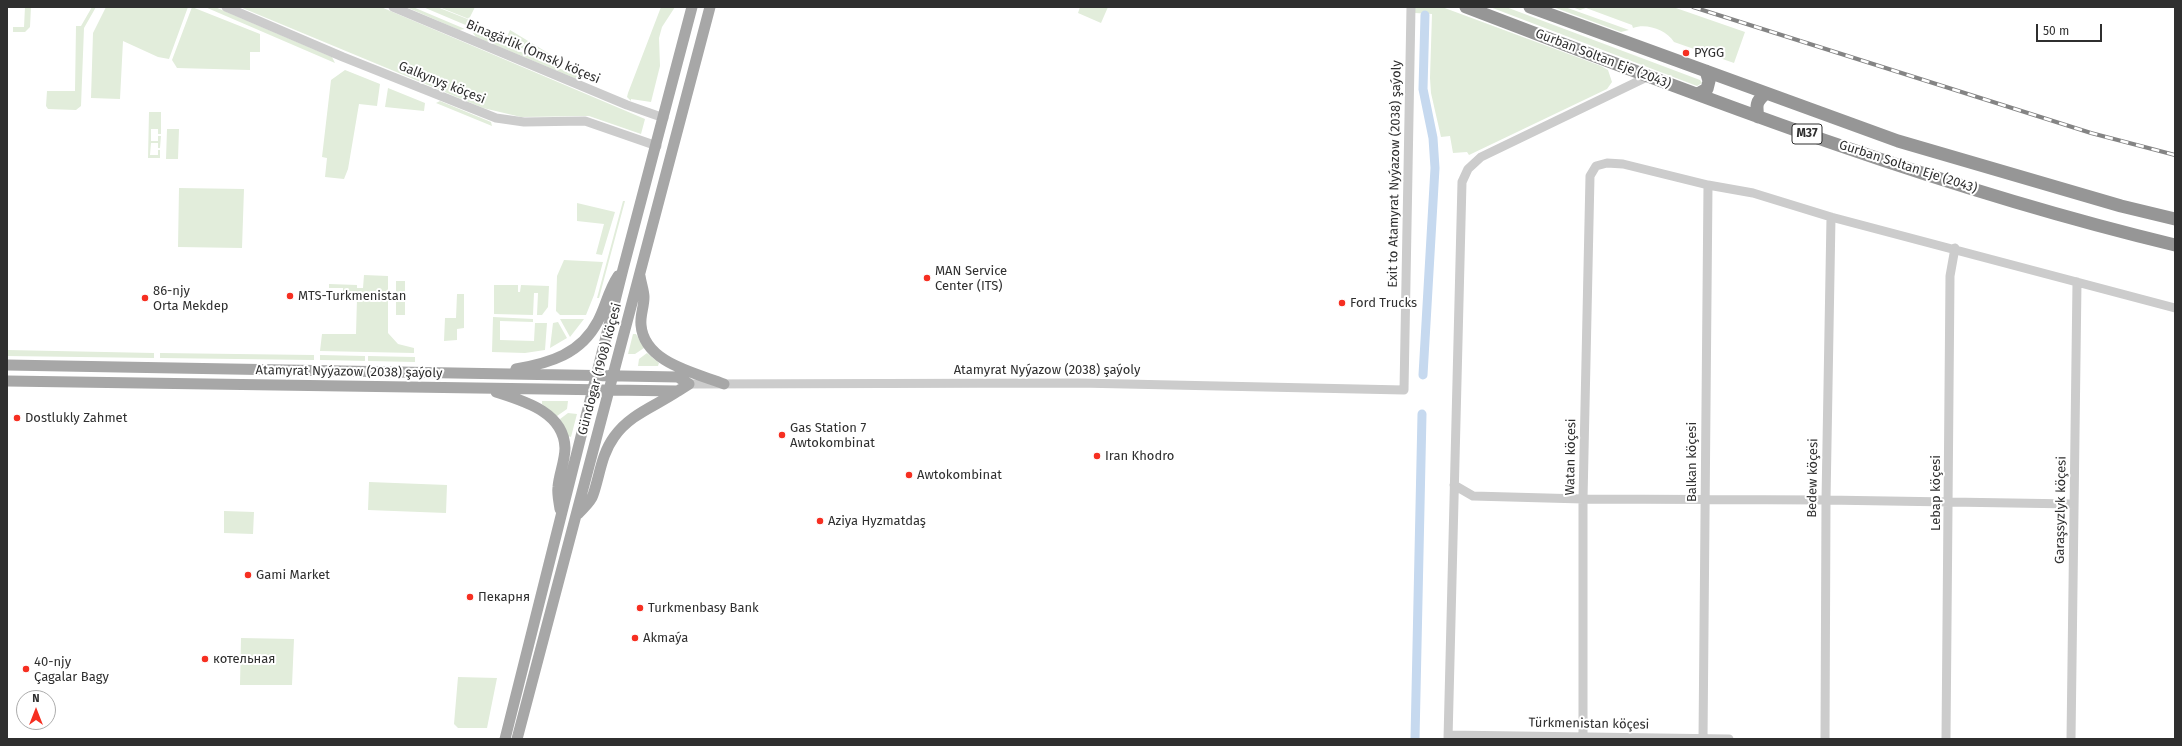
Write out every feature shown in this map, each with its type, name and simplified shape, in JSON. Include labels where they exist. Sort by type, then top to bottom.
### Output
[{"type":"highway","name":"Gurban Soltan Eje (2043)","points":[[1466,7],[1647,77],[1698,94],[1758,117],[1962,186],[2175,245]]},
{"type":"highway","name":"Gurban Soltan Eje (2043)","points":[[1530,7],[1765,94],[1898,141],[2121,206],[2175,219]]},
{"type":"highway","points":[[1698,94],[1706,89],[1709,81],[1706,71]]},
{"type":"highway","points":[[1758,117],[1756,108],[1758,100],[1765,94]]},
{"type":"main road","name":"Gündogar (1908) köçesi","points":[[505,739],[592,390],[657,146],[692,7]]},
{"type":"main road","name":"Gündogar (1908) köçesi","points":[[517,739],[710,7]]},
{"type":"main road","points":[[664,118],[680,123]]},
{"type":"main road","points":[[488,374],[540,365],[574,350],[589,335],[598,321],[609,290],[623,269]]},
{"type":"main road","points":[[639,274],[644,297],[641,326],[646,340],[667,362],[724,384]]},
{"type":"main road","name":"Atamyrat Nyýazow (2038) şaýoly","points":[[7,365],[678,377],[689,384]]},
{"type":"main road","name":"Atamyrat Nyýazow (2038) şaýoly","points":[[7,381],[678,391]]},
{"type":"main road","points":[[576,518],[593,496],[601,462],[620,430],[640,412],[661,403],[689,384]]},
{"type":"main road","points":[[486,389],[539,408],[548,415],[559,429],[565,448],[557,488],[560,516]]},
{"type":"street","name":"Galkynyş köçesi","points":[[226,7],[343,57],[496,118],[524,122],[585,121],[657,146]]},
{"type":"street","name":"Binagärlik (Omsk) köçesi","points":[[393,7],[627,105],[664,118]]},
{"type":"street","name":"Exit to Atamyrat Nyýazow (2038) şaýoly","points":[[1404,390],[1411,7]]},
{"type":"street","points":[[1448,737],[1461,189],[1465,174],[1481,157],[1647,77]]},
{"type":"street","name":"Watan köçesi","points":[[1583,738],[1583,500],[1590,176],[1596,166],[1614,163],[1708,184]]},
{"type":"street","points":[[1708,184],[1754,193],[1831,217],[1955,248],[2175,308]]},
{"type":"street","name":"Balkan köçesi","points":[[1703,739],[1708,184]]},
{"type":"street","name":"Bedew köçesi","points":[[1825,739],[1826,500],[1831,217]]},
{"type":"street","name":"Lebap köçesi","points":[[1946,739],[1950,276],[1955,248]]},
{"type":"street","name":"Garaşsyzlyk köçesi","points":[[2071,739],[2077,282]]},
{"type":"street","name":"Atamyrat Nyýazow (2038) şaýoly","points":[[689,384],[1079,383],[1404,390]]},
{"type":"street","points":[[1454,486],[1472,496],[1583,500],[1826,500],[2074,504]]},
{"type":"street","name":"Türkmenistan köçesi","points":[[1448,737],[1729,739]]},
{"type":"green space","points":[[25,7],[31,7],[30,27],[25,32],[13,32],[13,27],[24,27]]},
{"type":"green space","points":[[92,7],[96,7],[84,28],[81,106],[76,110],[48,109],[46,106],[47,91],[75,91],[76,26],[81,26]]},
{"type":"green space","points":[[106,7],[188,7],[169,59],[158,57],[123,41],[120,99],[91,98],[93,33]]},
{"type":"green space","points":[[192,7],[260,34],[260,52],[250,52],[250,70],[177,68],[172,60]]},
{"type":"green space","points":[[205,7],[215,7],[332,57],[335,63]]},
{"type":"green space","points":[[240,7],[381,7],[645,119],[641,134],[589,116],[521,117],[483,108]]},
{"type":"green space","points":[[406,7],[413,7],[465,29],[459,30]]},
{"type":"green space","points":[[423,7],[437,7],[470,20],[468,26]]},
{"type":"green space","points":[[439,7],[475,7],[469,19]]},
{"type":"green space","points":[[661,7],[675,7],[662,27],[659,38],[660,66],[651,102],[631,99],[631,101],[627,97],[628,93]]},
{"type":"green space","points":[[1080,7],[1108,7],[1101,23],[1078,13]]},
{"type":"green space","points":[[1412,7],[1442,7],[1601,66],[1608,70],[1612,82],[1607,89],[1469,155],[1467,152],[1453,153],[1450,136],[1441,137],[1431,93],[1432,14],[1415,13]]},
{"type":"green space","points":[[1490,7],[1506,7],[1700,80],[1702,83],[1697,86]]},
{"type":"green space","points":[[1553,7],[1565,7],[1629,30],[1621,32]]},
{"type":"green space","points":[[1572,7],[1673,7],[1745,32],[1734,63],[1674,42],[1666,34],[1656,29],[1644,26],[1633,28],[1632,25],[1586,8],[1580,10]]},
{"type":"green space","points":[[510,30],[558,59],[557,63],[505,41]]},
{"type":"green space","points":[[474,32],[582,78],[581,81],[476,37],[473,33]]},
{"type":"green space","points":[[345,70],[380,84],[377,106],[359,104],[348,169],[344,179],[325,177],[327,158],[322,157],[331,80]]},
{"type":"green space","points":[[388,88],[425,103],[424,111],[385,107]]},
{"type":"green space","points":[[440,101],[491,122],[492,126],[436,103]]},
{"type":"green space","points":[[149,112],[161,112],[161,134],[158,134],[158,129],[151,129],[151,141],[158,141],[158,136],[161,136],[160,148],[158,148],[158,143],[151,143],[150,155],[158,155],[158,150],[160,150],[160,158],[148,158]]},
{"type":"green space","points":[[167,129],[179,129],[178,159],[166,159]]},
{"type":"green space","points":[[179,188],[244,189],[242,248],[178,247]]},
{"type":"green space","points":[[623,201],[625,201],[599,298],[597,298]]},
{"type":"green space","points":[[577,203],[615,212],[602,255],[596,254],[604,224],[577,221]]},
{"type":"green space","points":[[564,260],[603,262],[594,295],[586,315],[560,315],[556,311],[557,276]]},
{"type":"green space","points":[[364,275],[388,276],[388,333],[398,344],[414,348],[414,353],[320,351],[322,334],[356,334],[357,298],[343,298],[343,288],[329,288],[329,284],[357,285],[357,288],[363,288]]},
{"type":"green space","points":[[396,281],[405,281],[405,315],[396,315]]},
{"type":"green space","points":[[494,285],[518,285],[518,292],[520,292],[521,285],[549,286],[548,307],[542,315],[537,315],[538,293],[534,293],[533,315],[494,314]]},
{"type":"green space","points":[[457,294],[464,294],[464,328],[457,329],[457,340],[444,341],[445,318],[456,318]]},
{"type":"green space","points":[[493,317],[533,319],[533,322],[500,321],[500,340],[534,341],[535,323],[547,323],[545,350],[525,353],[492,352]]},
{"type":"green space","points":[[560,319],[584,319],[570,337]]},
{"type":"green space","points":[[558,322],[567,338],[550,348],[553,323]]},
{"type":"green space","points":[[633,334],[636,334],[644,348],[635,354],[628,354]]},
{"type":"green space","points":[[7,350],[154,353],[154,358],[7,356]]},
{"type":"green space","points":[[160,353],[314,355],[314,360],[160,358]]},
{"type":"green space","points":[[647,353],[659,363],[658,366],[638,366],[639,359]]},
{"type":"green space","points":[[320,355],[365,356],[365,361],[320,360]]},
{"type":"green space","points":[[368,356],[415,357],[415,362],[368,361]]},
{"type":"green space","points":[[542,401],[568,401],[567,409],[557,416],[542,404]]},
{"type":"green space","points":[[568,413],[577,414],[571,437],[568,436],[560,419]]},
{"type":"green space","points":[[369,482],[447,485],[446,513],[368,510]]},
{"type":"green space","points":[[224,511],[254,512],[253,534],[224,533]]},
{"type":"green space","points":[[241,638],[294,639],[292,685],[240,685]]},
{"type":"green space","points":[[458,677],[497,678],[487,728],[458,728],[454,724]]},
{"type":"waterway","points":[[1423,375],[1435,168],[1433,138],[1423,89],[1425,15]]},
{"type":"waterway","points":[[1415,739],[1422,414]]},
{"type":"railway","points":[[1693,7],[2091,133],[2175,155]]},
{"type":"place","name":"PYGG","points":[[1686,53]]},
{"type":"place","name":"MAN Service Center (ITS)","points":[[927,278]]},
{"type":"place","name":"MTS-Turkmenistan","points":[[290,296]]},
{"type":"place","name":"86-njy Orta Mekdep","points":[[145,298]]},
{"type":"place","name":"Ford Trucks","points":[[1342,303]]},
{"type":"place","name":"Dostlukly Zahmet","points":[[17,418]]},
{"type":"place","name":"Gas Station 7 Awtokombinat","points":[[782,435]]},
{"type":"place","name":"Iran Khodro","points":[[1097,456]]},
{"type":"place","name":"Awtokombinat","points":[[909,475]]},
{"type":"place","name":"Aziya Hyzmatdaş","points":[[820,521]]},
{"type":"place","name":"Gami Market","points":[[248,575]]},
{"type":"place","name":"Пекарня","points":[[470,597]]},
{"type":"place","name":"Turkmenbasy Bank","points":[[640,608]]},
{"type":"place","name":"Аkmaýa","points":[[635,638]]},
{"type":"place","name":"котельная","points":[[205,659]]},
{"type":"place","name":"40-njy Çagalar Bagy","points":[[26,669]]}]
